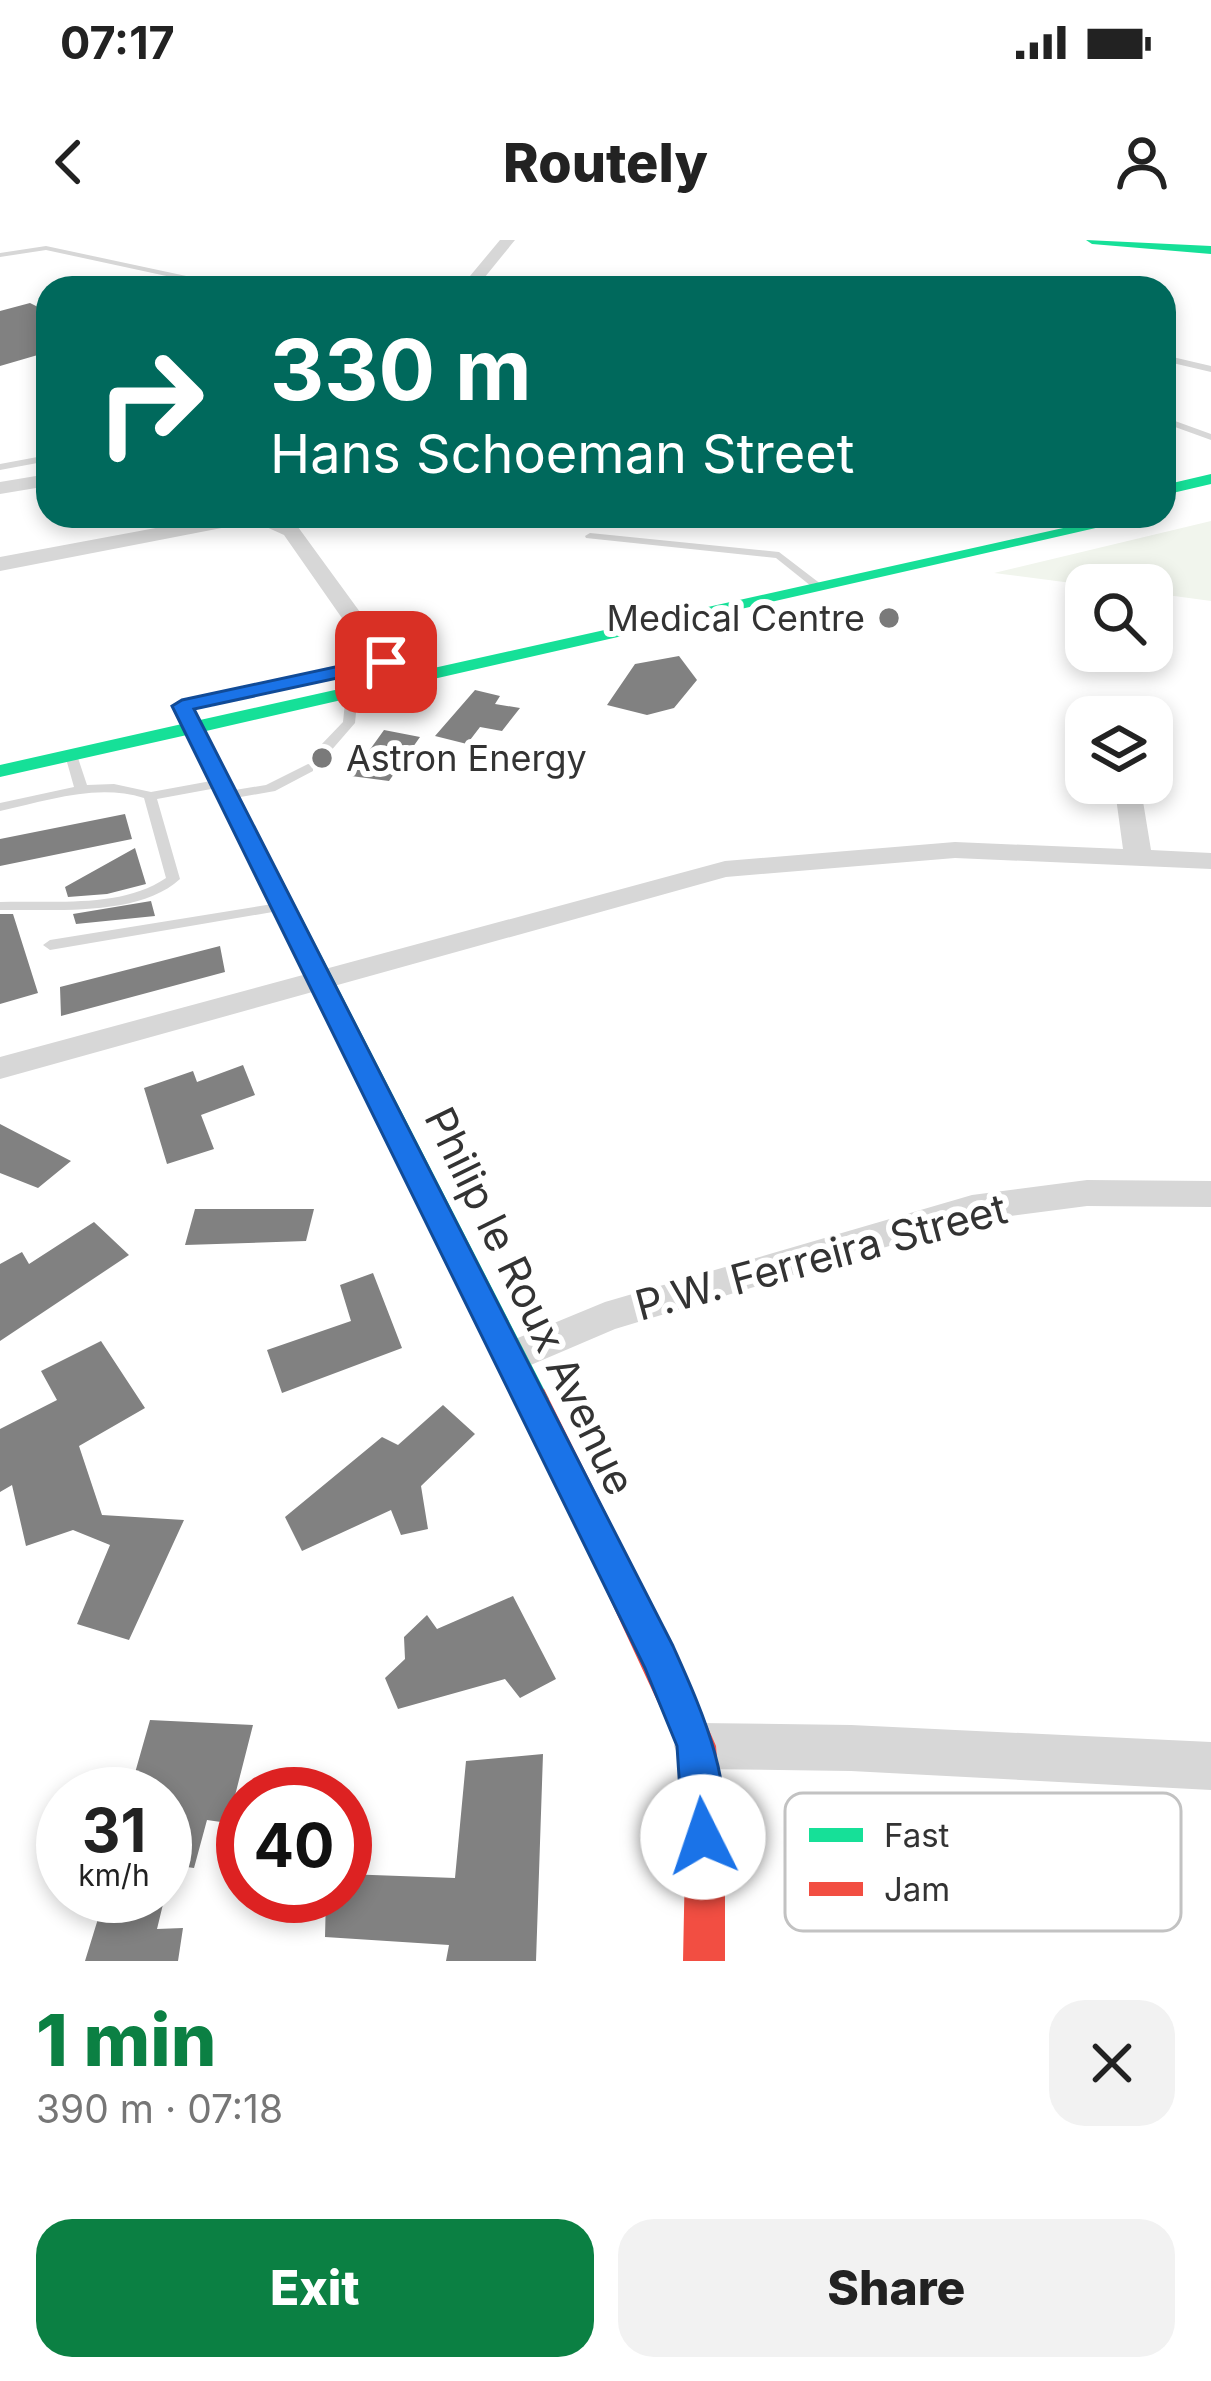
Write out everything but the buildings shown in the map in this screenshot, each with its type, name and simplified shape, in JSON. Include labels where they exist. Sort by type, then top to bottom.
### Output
[{"type":"main road","points":[[1092,240],[1211,250]]},
{"type":"main road","points":[[1198,240],[1211,241]]},
{"type":"main road","points":[[1176,487],[1211,479]]},
{"type":"main road","points":[[1176,508],[1211,500]]},
{"type":"main road","points":[[811,579],[1003,528]]},
{"type":"main road","points":[[0,771],[71,755],[188,717],[811,579],[1077,528]]},
{"type":"main road","points":[[0,747],[352,693],[393,672]]},
{"type":"main road","name":"Philip le Roux Avenue","points":[[188,717],[512,1358],[660,1659],[697,1746],[705,1862],[704,1961]]},
{"type":"street","points":[[481,276],[488,269],[492,247],[508,240]]},
{"type":"street","points":[[0,488],[36,482]]},
{"type":"street","points":[[0,564],[188,528]]},
{"type":"street","points":[[284,528],[393,672]]},
{"type":"street","points":[[1130,804],[1138,856]]},
{"type":"street","points":[[0,1069],[724,869],[955,850],[1211,861]]},
{"type":"street","name":"P.W. Ferreira Street","points":[[512,1358],[605,1316],[972,1208],[1087,1192],[1211,1194]]},
{"type":"street","points":[[697,1746],[1211,1766]]},
{"type":"lane","points":[[0,255],[46,248],[176,276]]},
{"type":"lane","points":[[1176,361],[1211,369]]},
{"type":"lane","points":[[1176,424],[1211,437]]},
{"type":"lane","points":[[0,467],[36,460]]},
{"type":"lane","points":[[590,536],[771,554],[786,557],[811,579]]},
{"type":"lane","points":[[324,750],[352,718],[352,693]]},
{"type":"lane","points":[[71,755],[82,791]]},
{"type":"lane","points":[[0,807],[121,786],[150,796],[270,788],[308,768]]},
{"type":"lane","points":[[0,906],[134,898],[164,889],[173,879],[150,796]]},
{"type":"lane","points":[[50,945],[285,906]]},
{"type":"shaded area","points":[[1211,521],[1211,601],[1173,596],[1173,564],[1065,564],[1065,582],[994,573]]},
{"type":"traffic: fast","points":[[1092,240],[1211,250]]},
{"type":"traffic: fast","points":[[1176,487],[1211,479]]},
{"type":"traffic: fast","points":[[0,771],[1086,528]]},
{"type":"traffic: fast","points":[[183,706],[533,1399]]},
{"type":"traffic: jam","points":[[533,1399],[660,1659],[697,1746],[705,1862],[704,1961]]},
{"type":"place","name":"Medical Centre","points":[[889,618]]},
{"type":"place","name":"Astron Energy","points":[[322,758]]},
{"type":"route","points":[[386,662],[182,706],[660,1659],[697,1746],[703,1837]]}]
